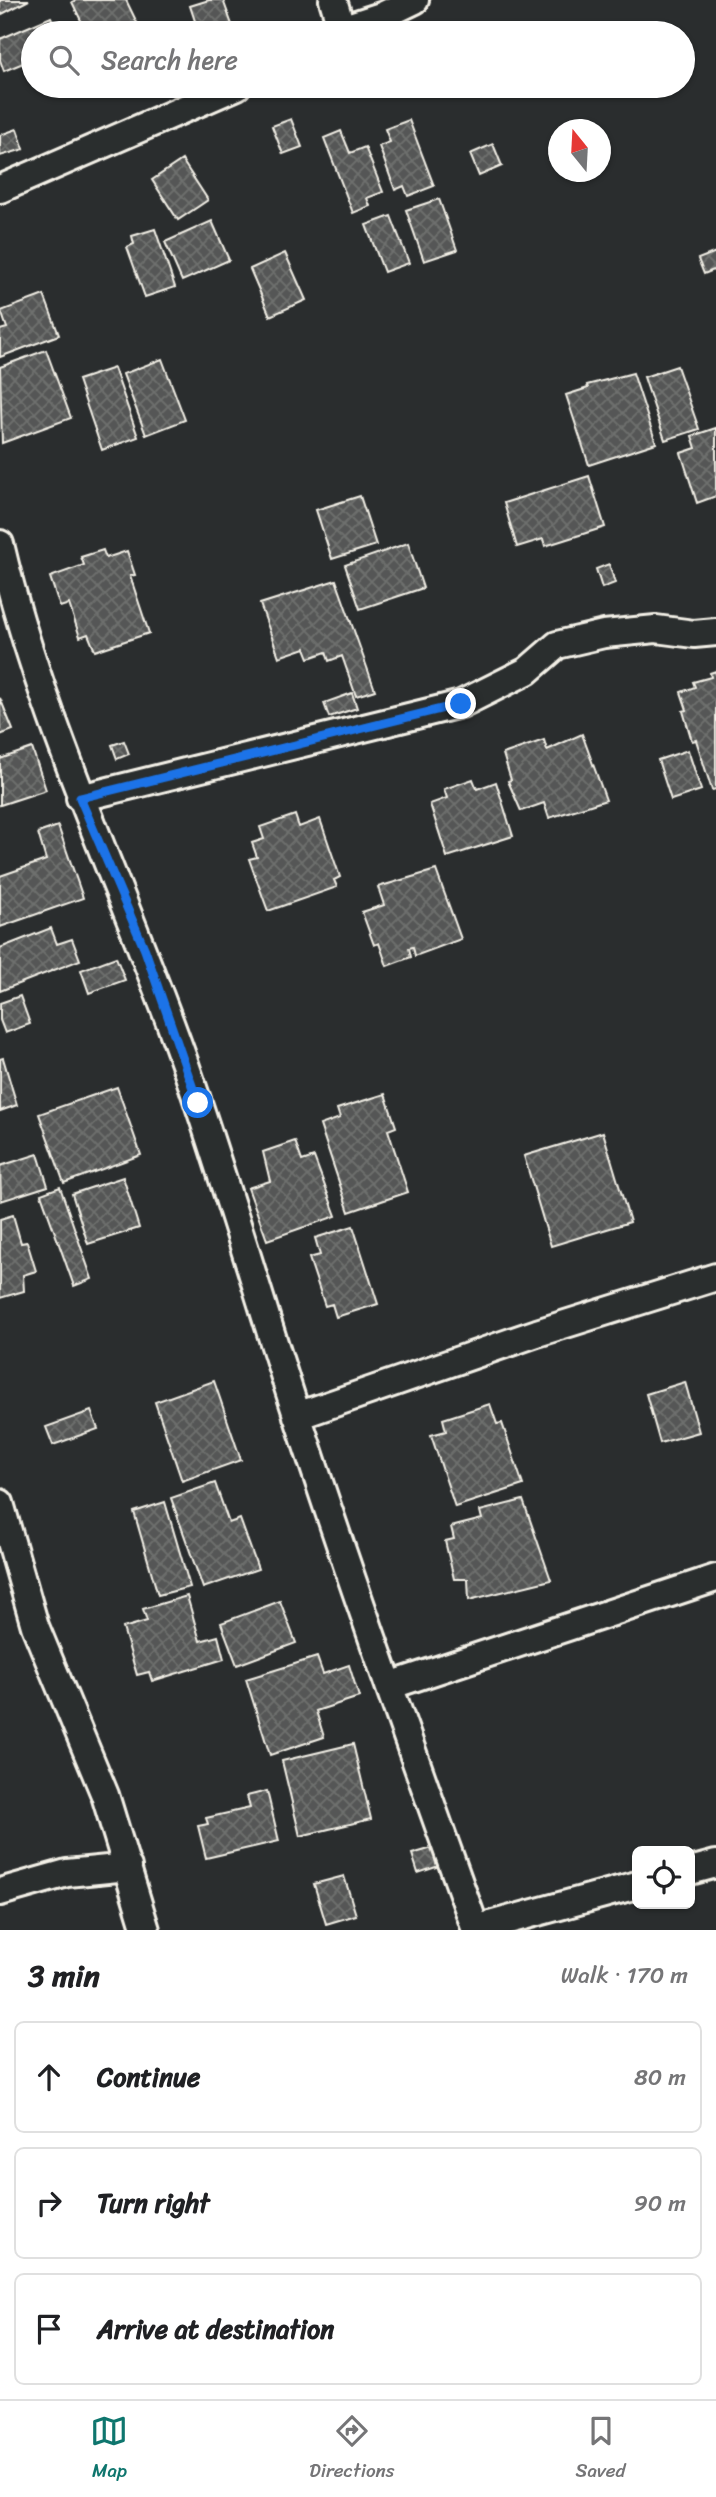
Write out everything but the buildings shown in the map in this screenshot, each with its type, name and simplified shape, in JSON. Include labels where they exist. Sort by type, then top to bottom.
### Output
[{"type":"street","points":[[333,0],[339,21]]},
{"type":"street","points":[[364,21],[415,0]]},
{"type":"street","points":[[0,189],[209,98]]},
{"type":"street","points":[[0,544],[17,616],[80,798],[145,950],[185,1065],[297,1416],[476,1929],[632,1886]]},
{"type":"street","points":[[80,798],[461,704],[527,671],[556,645],[604,634],[656,629],[694,634],[716,632]]},
{"type":"street","points":[[297,1416],[537,1333],[716,1277]]},
{"type":"street","points":[[0,1503],[36,1626],[106,1795],[146,1930]]},
{"type":"street","points":[[389,1686],[716,1578]]},
{"type":"street","points":[[695,1870],[716,1864]]},
{"type":"street","points":[[0,1892],[67,1873],[128,1867]]},
{"type":"route","points":[[198,1103],[145,950],[80,798],[379,722],[461,704]]}]
